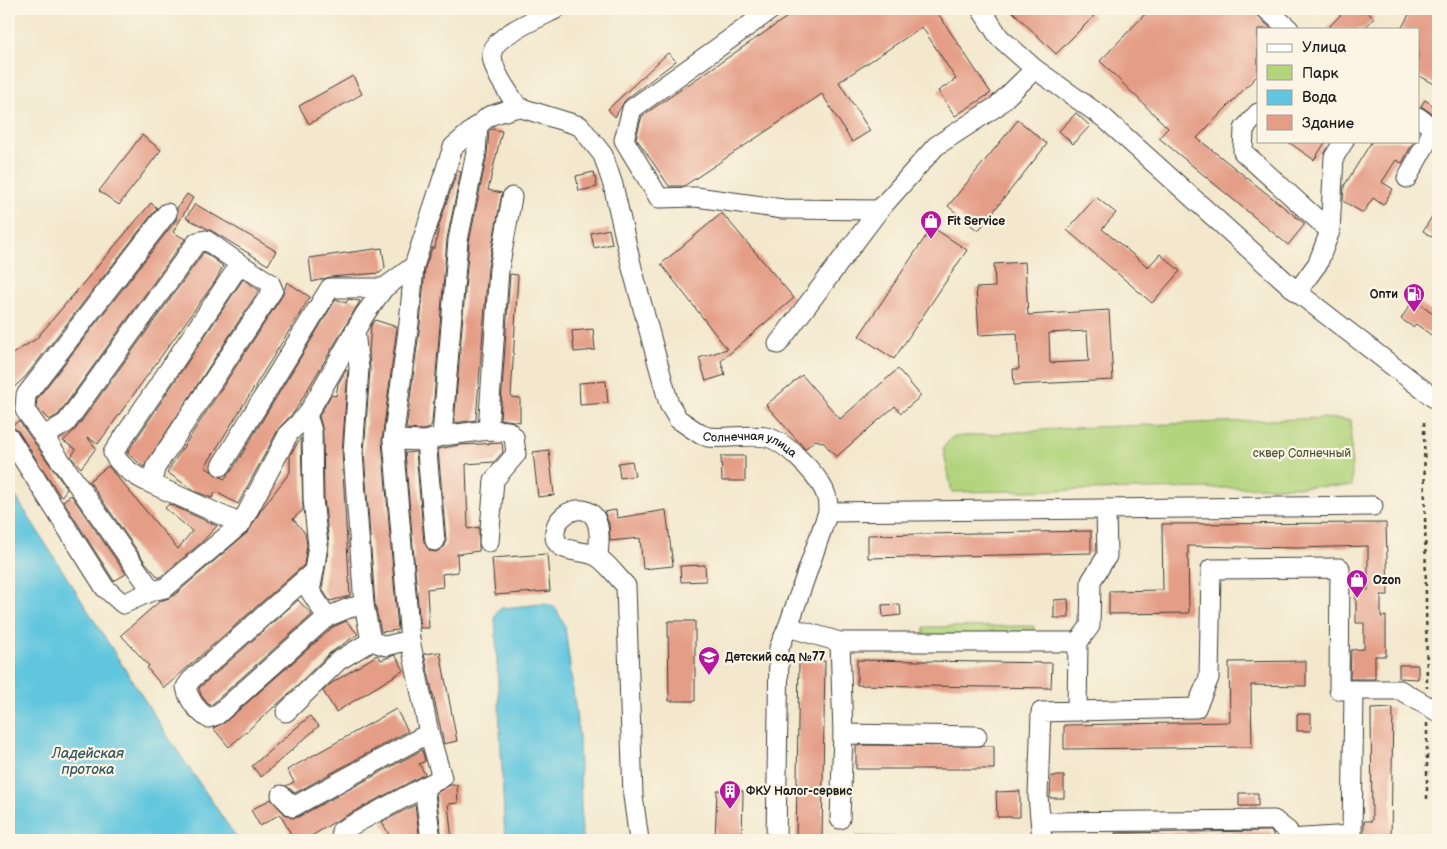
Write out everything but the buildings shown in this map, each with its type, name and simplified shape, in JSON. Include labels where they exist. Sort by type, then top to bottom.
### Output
[{"type":"street","points":[[341,832],[442,778],[428,732],[410,640],[393,440],[409,324],[414,266],[453,147],[489,116],[518,108],[499,75],[492,55],[494,46],[507,34],[556,9]]},
{"type":"street","points":[[772,9],[632,109],[624,140],[659,198],[696,197],[783,209],[879,210]]},
{"type":"street","points":[[982,9],[999,37],[1035,69],[1104,118],[1298,292],[1438,401]]},
{"type":"street","points":[[1266,9],[1288,28]]},
{"type":"street","points":[[778,344],[879,210],[936,146],[997,106],[1035,69]]},
{"type":"street","name":"Солнечная улица","points":[[518,108],[580,126],[602,155],[613,185],[632,268],[672,412],[700,434],[708,436],[756,436],[776,440],[798,458],[818,480],[828,500],[828,512]]},
{"type":"street","points":[[1257,114],[1244,129],[1243,152],[1330,231]]},
{"type":"street","points":[[1407,178],[1434,129],[1420,118]]},
{"type":"street","points":[[435,541],[434,438],[458,240],[476,153],[478,125]]},
{"type":"street","points":[[1298,292],[1318,263],[1330,231],[1334,157],[1343,142]]},
{"type":"street","points":[[488,430],[499,269],[512,197]]},
{"type":"street","points":[[152,591],[24,410],[26,395],[167,212]]},
{"type":"street","points":[[44,436],[66,423],[197,242],[206,240],[270,283],[273,290],[155,468],[152,484]]},
{"type":"street","points":[[240,264],[113,452],[118,463],[139,478],[241,524]]},
{"type":"street","points":[[9,437],[106,588],[123,604],[152,591],[165,588],[241,524],[289,433],[307,415],[355,331],[384,288],[414,266]]},
{"type":"street","points":[[221,466],[330,288],[384,288]]},
{"type":"street","points":[[355,331],[359,368],[353,453],[364,605],[371,641]]},
{"type":"street","points":[[307,415],[312,431],[313,499],[318,544],[310,591],[327,617]]},
{"type":"street","points":[[393,440],[434,438],[488,430],[508,431],[514,437],[516,454],[494,480],[490,542]]},
{"type":"street","points":[[776,840],[778,648],[788,627],[828,512],[1374,506]]},
{"type":"street","points":[[1077,711],[1078,642],[1090,626],[1090,581],[1107,556],[1106,509]]},
{"type":"street","points":[[598,556],[626,586],[633,796],[639,840]]},
{"type":"street","points":[[1042,840],[1042,822],[1038,796],[1041,712],[1196,708],[1210,678],[1211,569],[1340,568],[1339,690],[1400,690],[1432,709]]},
{"type":"street","points":[[314,571],[191,680],[186,687],[188,696],[198,712],[208,718],[217,714],[327,617],[349,608],[364,605]]},
{"type":"street","points":[[788,627],[840,642],[1078,642]]},
{"type":"street","points":[[286,712],[338,660],[371,641],[386,646],[410,640]]},
{"type":"street","points":[[840,642],[842,734],[840,819]]},
{"type":"street","points":[[1042,822],[1274,820],[1288,831],[1289,840],[1352,835],[1354,690]]},
{"type":"street","points":[[280,796],[293,806],[428,732]]},
{"type":"street","points":[[842,734],[977,736]]},
{"type":"street","points":[[424,787],[431,840]]},
{"type":"path","points":[[1424,422],[1432,709],[1427,803]]},
{"type":"green space","name":"сквер Солнечный","points":[[1322,418],[1351,420],[1352,486],[952,492],[943,448],[952,437],[1070,428]]},
{"type":"green space","points":[[1034,626],[1034,636],[924,637],[924,627]]},
{"type":"green space","points":[[856,836],[980,840],[856,840]]},
{"type":"water","name":"Ладейская протока","points":[[9,486],[166,734],[238,840],[9,840]]},
{"type":"water","points":[[542,604],[551,605],[556,608],[565,627],[579,737],[582,840],[505,840],[495,617],[497,611],[502,608]]},
{"type":"place","name":"Fit Service","points":[[931,240]]},
{"type":"place","name":"Опти","points":[[1414,313]]},
{"type":"place","name":"Ozon","points":[[1357,599]]},
{"type":"place","name":"Детский сад №77","points":[[709,676]]},
{"type":"place","name":"ФКУ Налог-сервис","points":[[730,810]]}]
